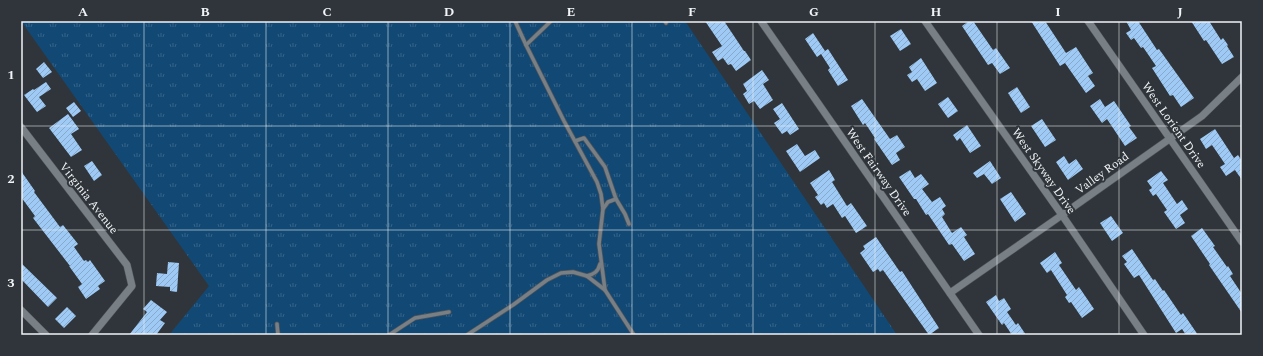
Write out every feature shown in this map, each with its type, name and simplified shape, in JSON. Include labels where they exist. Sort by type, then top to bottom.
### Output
[{"type":"street","name":"West Fairway Drive","points":[[761,21],[979,335]]},
{"type":"street","name":"West Skyway Drive","points":[[925,21],[1062,215],[1144,335]]},
{"type":"street","name":"West Lorient Drive","points":[[1088,21],[1242,242]]},
{"type":"street","name":"Valley Road","points":[[950,293],[1202,116],[1242,77]]},
{"type":"street","name":"Virginia Avenue","points":[[21,127],[127,265],[132,286],[92,335]]},
{"type":"street","points":[[21,310],[46,335]]},
{"type":"lane","points":[[515,21],[564,121],[597,182],[601,194],[603,209],[599,244],[605,290]]},
{"type":"lane","points":[[526,46],[551,21]]},
{"type":"lane","points":[[575,141],[584,138],[605,167],[616,199],[625,214],[628,224]]},
{"type":"lane","points":[[603,209],[608,202],[616,199]]},
{"type":"lane","points":[[587,276],[595,273],[599,269],[601,263]]},
{"type":"lane","points":[[466,335],[513,305],[547,280],[561,273],[573,272],[587,276],[605,290],[634,335]]},
{"type":"lane","points":[[389,335],[415,318],[449,312]]},
{"type":"lane","points":[[277,324],[278,335]]},
{"type":"green space","points":[[21,21],[685,21],[897,335],[169,335],[209,286]]},
{"type":"building","points":[[705,21],[724,21],[751,60],[736,71],[731,64],[728,65],[723,58],[718,61],[712,52],[722,46]]},
{"type":"building","points":[[969,21],[973,21],[993,50],[996,48],[1010,68],[1000,74],[992,63],[988,65],[962,26]]},
{"type":"building","points":[[1031,21],[1045,21],[1066,53],[1076,47],[1093,73],[1088,76],[1095,86],[1086,93],[1065,63],[1060,66]]},
{"type":"building","points":[[1126,21],[1138,21],[1157,50],[1159,49],[1194,98],[1181,107],[1173,95],[1170,96],[1152,68],[1156,66],[1143,47],[1141,48],[1134,38],[1131,40],[1126,33],[1131,30]]},
{"type":"building","points":[[1191,21],[1209,21],[1221,40],[1223,38],[1228,45],[1227,46],[1234,57],[1222,64]]},
{"type":"building","points":[[901,29],[911,44],[900,51],[890,36]]},
{"type":"building","points":[[813,33],[825,51],[828,49],[848,80],[838,86],[828,70],[830,68],[821,54],[817,57],[805,39]]},
{"type":"building","points":[[921,58],[937,83],[925,91],[917,79],[912,82],[907,75],[912,72],[909,67]]},
{"type":"building","points":[[44,62],[52,72],[43,78],[36,69]]},
{"type":"building","points":[[762,70],[769,80],[763,84],[773,100],[760,109],[754,101],[749,104],[743,94],[747,91],[743,84]]},
{"type":"building","points":[[46,82],[51,89],[39,97],[46,106],[37,112],[24,95]]},
{"type":"building","points":[[1017,87],[1030,107],[1021,113],[1008,93]]},
{"type":"building","points":[[948,97],[958,111],[948,118],[938,104]]},
{"type":"building","points":[[862,99],[890,139],[897,135],[905,147],[896,153],[900,160],[892,165],[865,123],[863,125],[851,106]]},
{"type":"building","points":[[1100,99],[1105,107],[1114,101],[1131,126],[1129,127],[1137,138],[1125,146],[1107,119],[1102,123],[1090,106]]},
{"type":"building","points":[[74,102],[81,111],[73,117],[66,108]]},
{"type":"building","points":[[782,103],[799,129],[790,135],[787,131],[782,134],[774,123],[780,119],[773,109]]},
{"type":"building","points":[[68,114],[79,129],[71,134],[82,150],[71,157],[49,128]]},
{"type":"building","points":[[1042,119],[1056,140],[1045,147],[1031,126]]},
{"type":"building","points":[[967,125],[981,146],[970,153],[960,138],[957,141],[953,135]]},
{"type":"building","points":[[1215,129],[1234,158],[1238,155],[1242,161],[1242,180],[1235,170],[1226,176],[1220,167],[1225,164],[1212,145],[1206,149],[1200,139]]},
{"type":"building","points":[[797,144],[805,156],[815,150],[820,158],[800,172],[786,151]]},
{"type":"building","points":[[1064,156],[1069,164],[1076,159],[1083,169],[1068,180],[1056,162]]},
{"type":"building","points":[[92,161],[102,175],[94,181],[84,166]]},
{"type":"building","points":[[990,161],[1001,178],[992,184],[984,174],[977,178],[973,173]]},
{"type":"building","points":[[829,170],[835,180],[832,182],[847,206],[851,203],[867,226],[856,233],[845,216],[842,218],[833,204],[827,208],[824,203],[821,205],[815,197],[818,195],[810,183]]},
{"type":"building","points":[[910,170],[915,178],[921,174],[929,184],[922,189],[932,202],[940,197],[946,206],[942,209],[945,214],[942,217],[952,233],[961,227],[967,235],[964,237],[975,254],[964,261],[952,244],[949,245],[928,214],[926,215],[899,177]]},
{"type":"building","points":[[21,171],[35,191],[34,192],[60,227],[63,225],[78,244],[74,247],[84,261],[86,260],[88,262],[90,260],[105,281],[98,286],[100,289],[86,299],[78,287],[82,284],[33,218],[35,216],[21,197]]},
{"type":"building","points":[[1161,171],[1168,180],[1163,183],[1177,204],[1182,200],[1188,209],[1180,215],[1185,223],[1176,229],[1164,212],[1167,210],[1156,194],[1153,196],[1149,190],[1152,188],[1147,181]]},
{"type":"building","points":[[1011,192],[1026,214],[1015,222],[1000,199]]},
{"type":"building","points":[[1111,216],[1123,233],[1112,241],[1100,223]]},
{"type":"building","points":[[1202,228],[1215,246],[1213,247],[1233,274],[1230,276],[1242,294],[1242,313],[1191,236]]},
{"type":"building","points":[[876,237],[900,272],[902,271],[939,328],[929,335],[883,270],[880,272],[878,269],[873,272],[860,253],[865,249],[863,246]]},
{"type":"building","points":[[1132,249],[1153,280],[1155,279],[1163,291],[1164,290],[1181,315],[1183,313],[1198,335],[1186,335],[1182,329],[1176,333],[1139,275],[1134,278],[1124,264],[1127,262],[1122,256]]},
{"type":"building","points":[[1055,252],[1062,263],[1059,265],[1076,290],[1079,287],[1094,309],[1082,318],[1071,302],[1069,303],[1065,297],[1067,295],[1051,270],[1047,273],[1040,263]]},
{"type":"building","points":[[168,262],[179,263],[177,292],[170,291],[170,287],[156,286],[157,273],[167,274]]},
{"type":"building","points":[[21,263],[57,298],[48,307],[21,279]]},
{"type":"building","points":[[996,295],[999,301],[1004,298],[1011,309],[1007,312],[1016,325],[1018,323],[1026,335],[1012,335],[1004,323],[1002,325],[986,302]]},
{"type":"building","points":[[151,300],[167,312],[160,320],[165,323],[156,335],[129,335],[147,312],[143,309]]},
{"type":"building","points":[[67,307],[76,316],[64,328],[55,319]]}]
